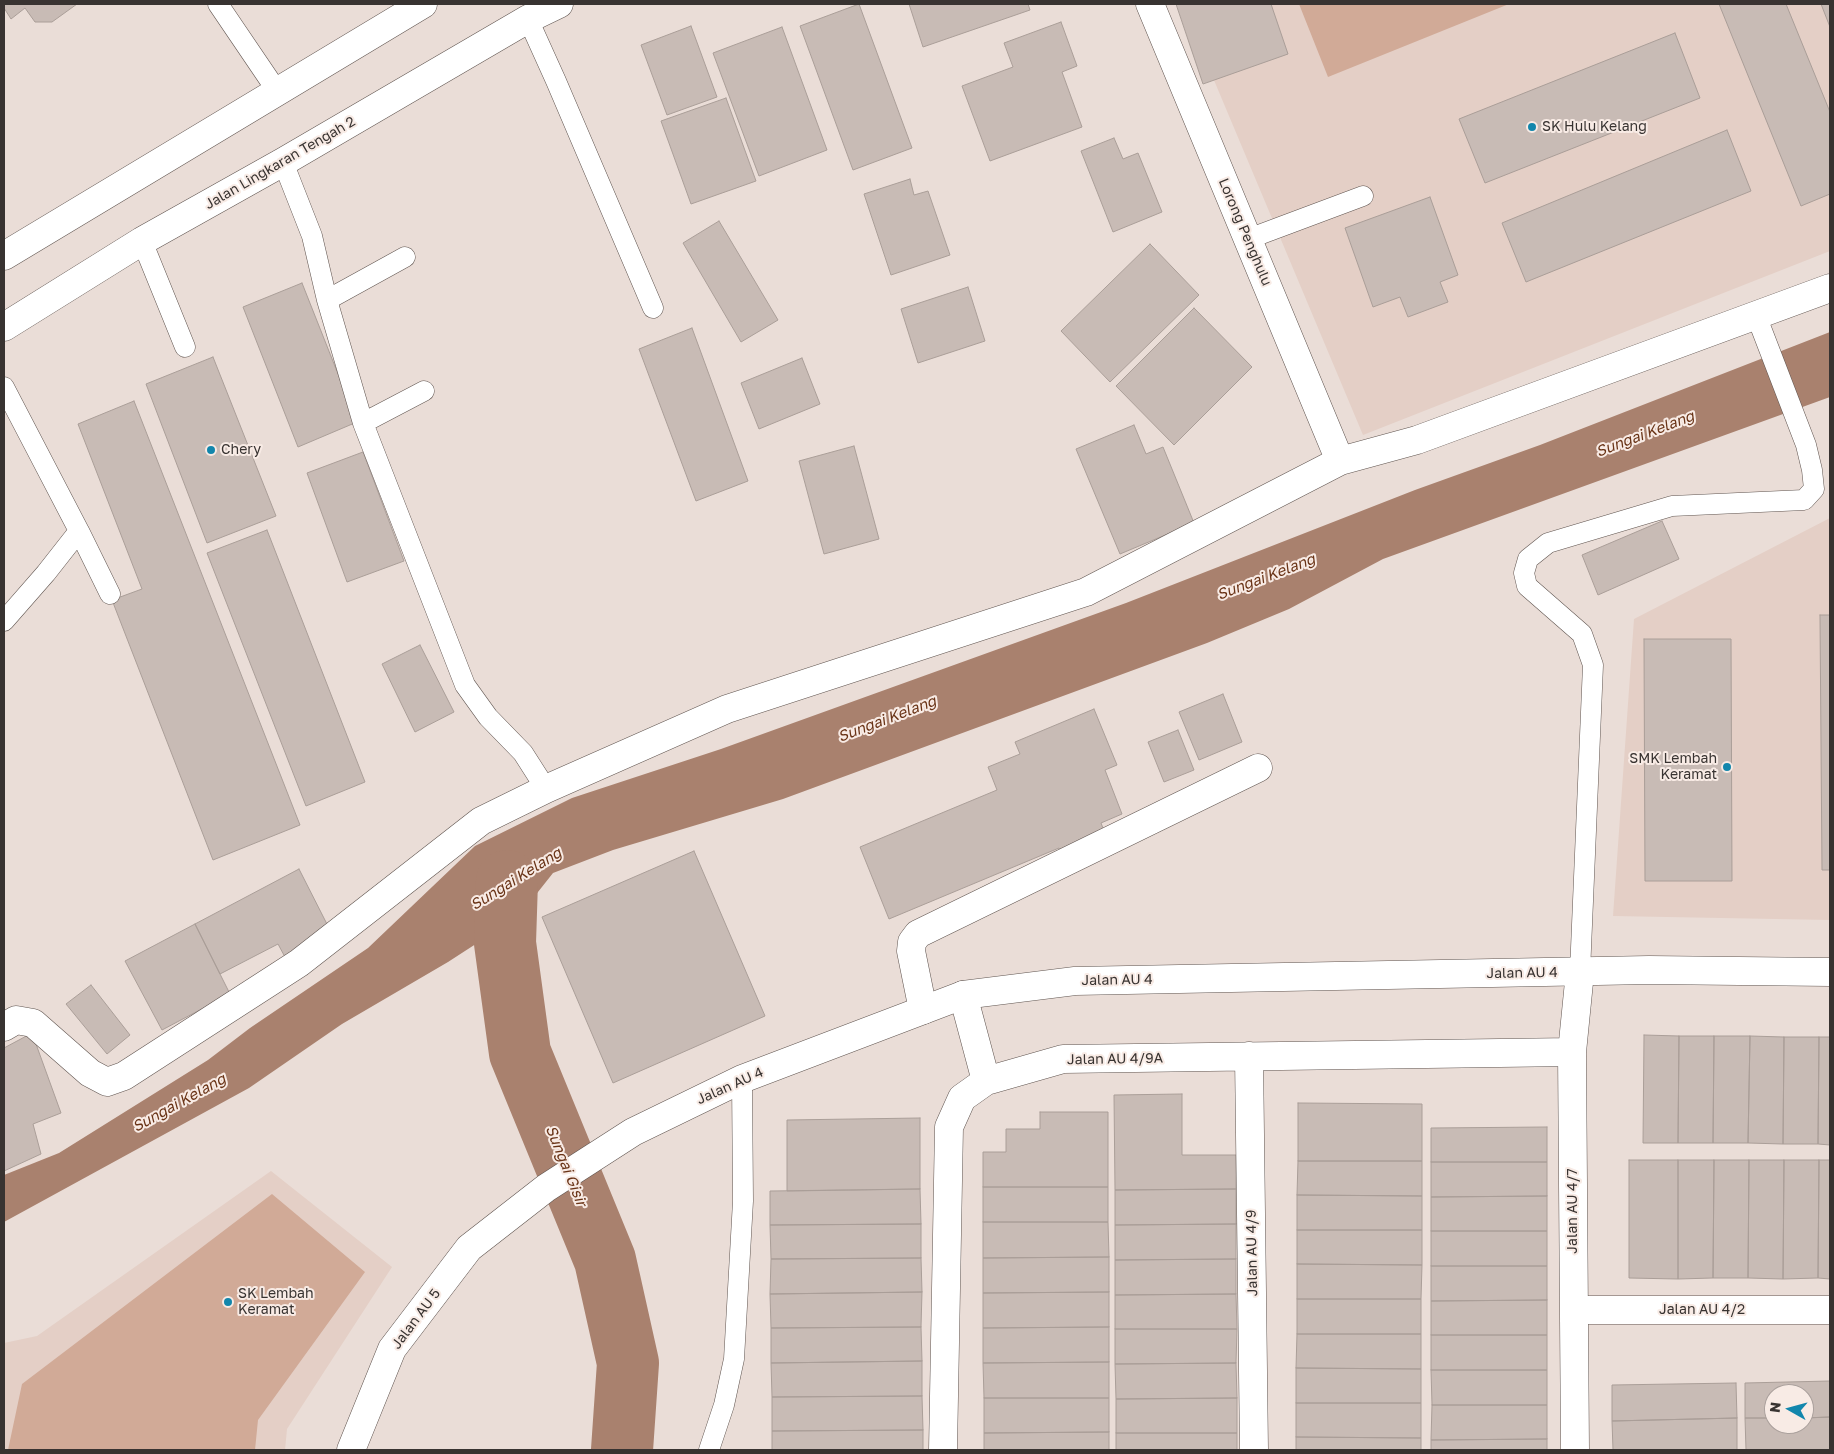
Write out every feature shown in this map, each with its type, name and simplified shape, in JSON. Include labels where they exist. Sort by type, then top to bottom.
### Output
[{"type":"main road","points":[[4,256],[423,4]]},
{"type":"main road","name":"Jalan Lingkaran Tengah 2","points":[[4,327],[142,241],[283,162],[528,19],[558,4]]},
{"type":"main road","name":"Lorong Penghulu","points":[[1150,4],[1340,461]]},
{"type":"main road","points":[[4,1027],[16,1020],[33,1023],[90,1073],[107,1082],[124,1076],[299,962],[481,821],[546,790],[727,709],[1086,592],[1340,461],[1417,440],[1830,288]]},
{"type":"main road","points":[[924,1010],[910,951],[912,942],[918,934],[1258,768]]},
{"type":"main road","name":"Jalan AU 4","points":[[469,1248],[546,1188],[633,1132],[742,1079],[963,995],[1075,981],[1649,970],[1830,972]]},
{"type":"main road","name":"Jalan AU 4/7","points":[[1574,1450],[1572,1052],[1580,972]]},
{"type":"main road","points":[[963,995],[986,1081]]},
{"type":"main road","name":"Jalan AU 4/9A","points":[[943,1450],[949,1127],[962,1098],[986,1081],[1063,1059],[1572,1052]]},
{"type":"main road","name":"Jalan AU 4/9","points":[[1249,1056],[1254,1450]]},
{"type":"main road","name":"Jalan AU 5","points":[[351,1450],[392,1349],[469,1248]]},
{"type":"main road","name":"Jalan AU 4/2","points":[[1574,1310],[1830,1310]]},
{"type":"lane","points":[[218,4],[277,92]]},
{"type":"lane","points":[[528,19],[653,308]]},
{"type":"lane","points":[[283,162],[312,236],[327,300],[363,423],[465,685],[488,717],[523,753],[546,790]]},
{"type":"lane","points":[[1248,239],[1363,196]]},
{"type":"lane","points":[[142,241],[185,347]]},
{"type":"lane","points":[[327,300],[405,257]]},
{"type":"lane","points":[[1580,972],[1593,665],[1582,634],[1527,586],[1524,573],[1528,559],[1548,543],[1672,506],[1804,500],[1814,489],[1806,445],[1756,315]]},
{"type":"lane","points":[[4,387],[110,594]]},
{"type":"lane","points":[[363,423],[424,391]]},
{"type":"lane","points":[[4,621],[46,573],[79,531]]},
{"type":"lane","points":[[709,1450],[724,1405],[734,1358],[742,1201],[742,1079]]},
{"type":"shaded area","name":"SK Hulu Kelang","points":[[1182,4],[1830,4],[1830,251],[1363,435]]},
{"type":"shaded area","points":[[1299,4],[1509,4],[1328,77]]},
{"type":"shaded area","name":"SMK Lembah Keramat","points":[[1830,518],[1830,920],[1613,916],[1634,619]]},
{"type":"shaded area","name":"SK Lembah Keramat","points":[[271,1171],[392,1267],[287,1429],[285,1450],[4,1450],[4,1343],[37,1336]]},
{"type":"shaded area","name":"SK Lembah Keramat","points":[[272,1194],[365,1272],[258,1420],[255,1450],[8,1450],[22,1384]]},
{"type":"water","name":"Sungai Kelang","points":[[1830,332],[1830,397],[1383,559],[1289,609],[1207,643],[783,799],[613,850],[553,873],[519,916],[448,962],[342,1024],[249,1088],[4,1222],[4,1175],[59,1153],[208,1060],[250,1028],[368,948],[475,846],[572,798],[721,749],[1126,603],[1415,490],[1540,445]]},
{"type":"building","points":[[4,4],[77,4],[52,22],[35,22],[25,8],[11,19],[4,8]]},
{"type":"building","points":[[859,4],[912,148],[853,170],[800,26]]},
{"type":"building","points":[[909,4],[1028,4],[1030,10],[923,47]]},
{"type":"building","points":[[1176,4],[1271,4],[1288,54],[1203,84]]},
{"type":"building","points":[[1719,4],[1786,4],[1830,112],[1830,194],[1801,206]]},
{"type":"building","points":[[1821,4],[1830,4],[1830,27]]},
{"type":"building","points":[[1061,22],[1077,66],[1062,72],[1082,127],[990,161],[962,86],[1013,67],[1004,43]]},
{"type":"building","points":[[691,26],[717,97],[667,115],[641,45]]},
{"type":"building","points":[[782,27],[827,150],[759,176],[713,53]]},
{"type":"building","points":[[1675,33],[1700,98],[1485,183],[1459,119]]},
{"type":"building","points":[[726,98],[756,181],[691,204],[661,121]]},
{"type":"building","points":[[1727,130],[1751,191],[1526,282],[1502,223]]},
{"type":"building","points":[[1114,138],[1123,159],[1138,153],[1162,212],[1113,232],[1081,151]]},
{"type":"building","points":[[910,179],[914,195],[928,191],[950,255],[891,275],[864,194]]},
{"type":"building","points":[[1430,197],[1458,275],[1440,282],[1448,302],[1408,317],[1400,297],[1373,307],[1345,228]]},
{"type":"building","points":[[719,221],[778,320],[741,342],[683,243]]},
{"type":"building","points":[[1150,244],[1199,295],[1110,382],[1061,331]]},
{"type":"building","points":[[302,283],[357,422],[298,447],[243,307]]},
{"type":"building","points":[[968,287],[985,341],[918,363],[901,309]]},
{"type":"building","points":[[1194,308],[1252,367],[1174,445],[1116,386]]},
{"type":"building","points":[[692,328],[748,481],[696,501],[639,349]]},
{"type":"building","name":"Chery","points":[[213,357],[276,516],[207,543],[146,384]]},
{"type":"building","points":[[802,358],[820,404],[759,429],[741,383]]},
{"type":"building","points":[[134,401],[300,825],[213,860],[112,600],[142,589],[78,424]]},
{"type":"building","points":[[1134,425],[1146,454],[1163,447],[1194,523],[1120,554],[1076,449]]},
{"type":"building","points":[[854,446],[879,539],[824,554],[799,461]]},
{"type":"building","points":[[363,452],[404,561],[347,582],[307,473]]},
{"type":"building","points":[[1662,521],[1679,559],[1598,595],[1582,555]]},
{"type":"building","points":[[267,530],[365,782],[306,806],[207,553]]},
{"type":"building","points":[[1820,615],[1830,615],[1830,870],[1822,870]]},
{"type":"building","points":[[1644,639],[1731,639],[1732,881],[1645,881]]},
{"type":"building","points":[[420,645],[454,712],[415,732],[382,664]]},
{"type":"building","points":[[1223,694],[1242,742],[1199,760],[1179,712]]},
{"type":"building","points":[[1094,709],[1117,765],[1105,770],[1122,814],[1101,823],[1106,836],[1062,854],[1059,848],[889,919],[860,847],[997,790],[988,767],[1020,754],[1015,742]]},
{"type":"building","points":[[1178,730],[1194,770],[1164,782],[1148,742]]},
{"type":"building","points":[[694,851],[765,1016],[613,1083],[542,917]]},
{"type":"building","points":[[299,869],[331,932],[285,957],[278,944],[220,974],[195,924]]},
{"type":"building","points":[[195,924],[230,994],[162,1030],[125,961]]},
{"type":"building","points":[[91,985],[130,1035],[107,1054],[66,1004]]},
{"type":"building","points":[[32,1033],[61,1113],[33,1124],[41,1154],[4,1171],[4,1048]]},
{"type":"building","points":[[1644,1035],[1679,1036],[1678,1143],[1643,1143]]},
{"type":"building","points":[[1679,1036],[1714,1036],[1713,1143],[1678,1143]]},
{"type":"building","points":[[1714,1036],[1750,1036],[1748,1143],[1713,1143]]},
{"type":"building","points":[[1750,1036],[1784,1037],[1783,1144],[1748,1143]]},
{"type":"building","points":[[1784,1037],[1819,1037],[1818,1144],[1783,1144]]},
{"type":"building","points":[[1819,1037],[1830,1037],[1830,1145],[1818,1144]]},
{"type":"building","points":[[1182,1094],[1182,1155],[1236,1155],[1236,1189],[1115,1190],[1114,1095]]},
{"type":"building","points":[[1298,1103],[1422,1104],[1422,1161],[1298,1161]]},
{"type":"building","points":[[1040,1112],[1108,1112],[1108,1187],[983,1187],[983,1152],[1006,1152],[1006,1129],[1040,1129]]},
{"type":"building","points":[[920,1118],[920,1189],[787,1191],[787,1120]]},
{"type":"building","points":[[1547,1127],[1547,1162],[1431,1162],[1431,1128]]},
{"type":"building","points":[[1629,1160],[1678,1160],[1678,1279],[1629,1278]]},
{"type":"building","points":[[1678,1160],[1714,1160],[1713,1278],[1678,1279]]},
{"type":"building","points":[[1714,1160],[1749,1160],[1748,1278],[1713,1278]]},
{"type":"building","points":[[1749,1160],[1784,1160],[1783,1279],[1748,1278]]},
{"type":"building","points":[[1784,1160],[1819,1160],[1818,1278],[1783,1279]]},
{"type":"building","points":[[1819,1160],[1830,1160],[1830,1279],[1818,1278]]},
{"type":"building","points":[[1298,1161],[1422,1161],[1422,1196],[1297,1195]]},
{"type":"building","points":[[1431,1162],[1547,1162],[1547,1196],[1431,1197]]},
{"type":"building","points":[[983,1187],[1108,1187],[1108,1222],[983,1222]]},
{"type":"building","points":[[920,1189],[921,1224],[770,1225],[770,1191]]},
{"type":"building","points":[[1236,1189],[1236,1224],[1115,1225],[1115,1190]]},
{"type":"building","points":[[1297,1195],[1422,1196],[1422,1230],[1297,1230]]},
{"type":"building","points":[[1547,1196],[1547,1231],[1431,1231],[1431,1197]]},
{"type":"building","points":[[983,1222],[1108,1222],[1109,1257],[983,1258]]},
{"type":"building","points":[[921,1224],[921,1258],[771,1259],[770,1225]]},
{"type":"building","points":[[1236,1224],[1236,1259],[1115,1260],[1115,1225]]},
{"type":"building","points":[[1297,1230],[1422,1230],[1422,1265],[1297,1264]]},
{"type":"building","points":[[1431,1231],[1547,1231],[1547,1266],[1431,1266]]},
{"type":"building","points":[[1109,1257],[1109,1292],[983,1293],[983,1258]]},
{"type":"building","points":[[921,1258],[922,1292],[770,1294],[771,1259]]},
{"type":"building","points":[[1236,1259],[1236,1294],[1115,1295],[1115,1260]]},
{"type":"building","points":[[1297,1264],[1422,1265],[1421,1299],[1297,1299]]},
{"type":"building","points":[[1431,1266],[1547,1266],[1547,1300],[1431,1301]]},
{"type":"building","points":[[922,1292],[921,1327],[771,1328],[770,1294]]},
{"type":"building","points":[[1109,1292],[1109,1327],[983,1328],[983,1293]]},
{"type":"building","points":[[1236,1294],[1237,1329],[1115,1329],[1115,1295]]},
{"type":"building","points":[[1297,1299],[1421,1299],[1421,1334],[1297,1334]]},
{"type":"building","points":[[1547,1300],[1547,1335],[1431,1335],[1431,1301]]},
{"type":"building","points":[[921,1327],[922,1361],[771,1363],[771,1328]]},
{"type":"building","points":[[1109,1327],[1109,1362],[983,1363],[983,1328]]},
{"type":"building","points":[[1115,1329],[1237,1329],[1236,1363],[1115,1364]]},
{"type":"building","points":[[1297,1334],[1421,1334],[1421,1369],[1296,1368]]},
{"type":"building","points":[[1431,1335],[1547,1335],[1547,1370],[1431,1370]]},
{"type":"building","points":[[922,1361],[922,1396],[772,1397],[771,1363]]},
{"type":"building","points":[[1109,1362],[1109,1398],[984,1398],[983,1363]]},
{"type":"building","points":[[1236,1363],[1237,1398],[1116,1399],[1115,1364]]},
{"type":"building","points":[[1296,1368],[1421,1369],[1421,1403],[1296,1403]]},
{"type":"building","points":[[1431,1370],[1547,1370],[1547,1405],[1432,1405]]},
{"type":"building","points":[[1830,1381],[1830,1417],[1814,1418],[1814,1384],[1764,1384],[1764,1418],[1745,1418],[1745,1383]]},
{"type":"building","points":[[1736,1383],[1737,1418],[1612,1421],[1612,1385]]},
{"type":"building","points":[[922,1396],[923,1430],[772,1431],[772,1397]]},
{"type":"building","points":[[984,1398],[1109,1398],[1109,1432],[984,1433]]},
{"type":"building","points":[[1237,1398],[1237,1433],[1116,1433],[1116,1399]]},
{"type":"building","points":[[1296,1403],[1421,1403],[1421,1438],[1296,1437]]},
{"type":"building","points":[[1432,1405],[1547,1405],[1547,1439],[1431,1440]]},
{"type":"building","points":[[1830,1417],[1830,1450],[1746,1450],[1745,1418],[1764,1418],[1764,1434],[1814,1434],[1814,1418]]},
{"type":"building","points":[[1737,1418],[1737,1450],[1613,1450],[1612,1421]]},
{"type":"building","points":[[923,1430],[923,1450],[772,1450],[772,1431]]},
{"type":"building","points":[[1109,1432],[1109,1450],[984,1450],[984,1433]]},
{"type":"building","points":[[1116,1433],[1237,1433],[1237,1450],[1116,1450]]},
{"type":"building","points":[[1296,1437],[1421,1438],[1421,1450],[1296,1450]]},
{"type":"building","points":[[1547,1439],[1547,1450],[1431,1450],[1431,1440]]},
{"type":"waterway","name":"Sungai Gisir","points":[[507,881],[505,943],[520,1053],[605,1260],[628,1363],[622,1450]]},
{"type":"place","name":"SK Hulu Kelang","points":[[1532,127]]},
{"type":"place","name":"Chery","points":[[211,450]]},
{"type":"place","name":"SMK Lembah Keramat","points":[[1727,767]]},
{"type":"place","name":"SK Lembah Keramat","points":[[228,1302]]}]
